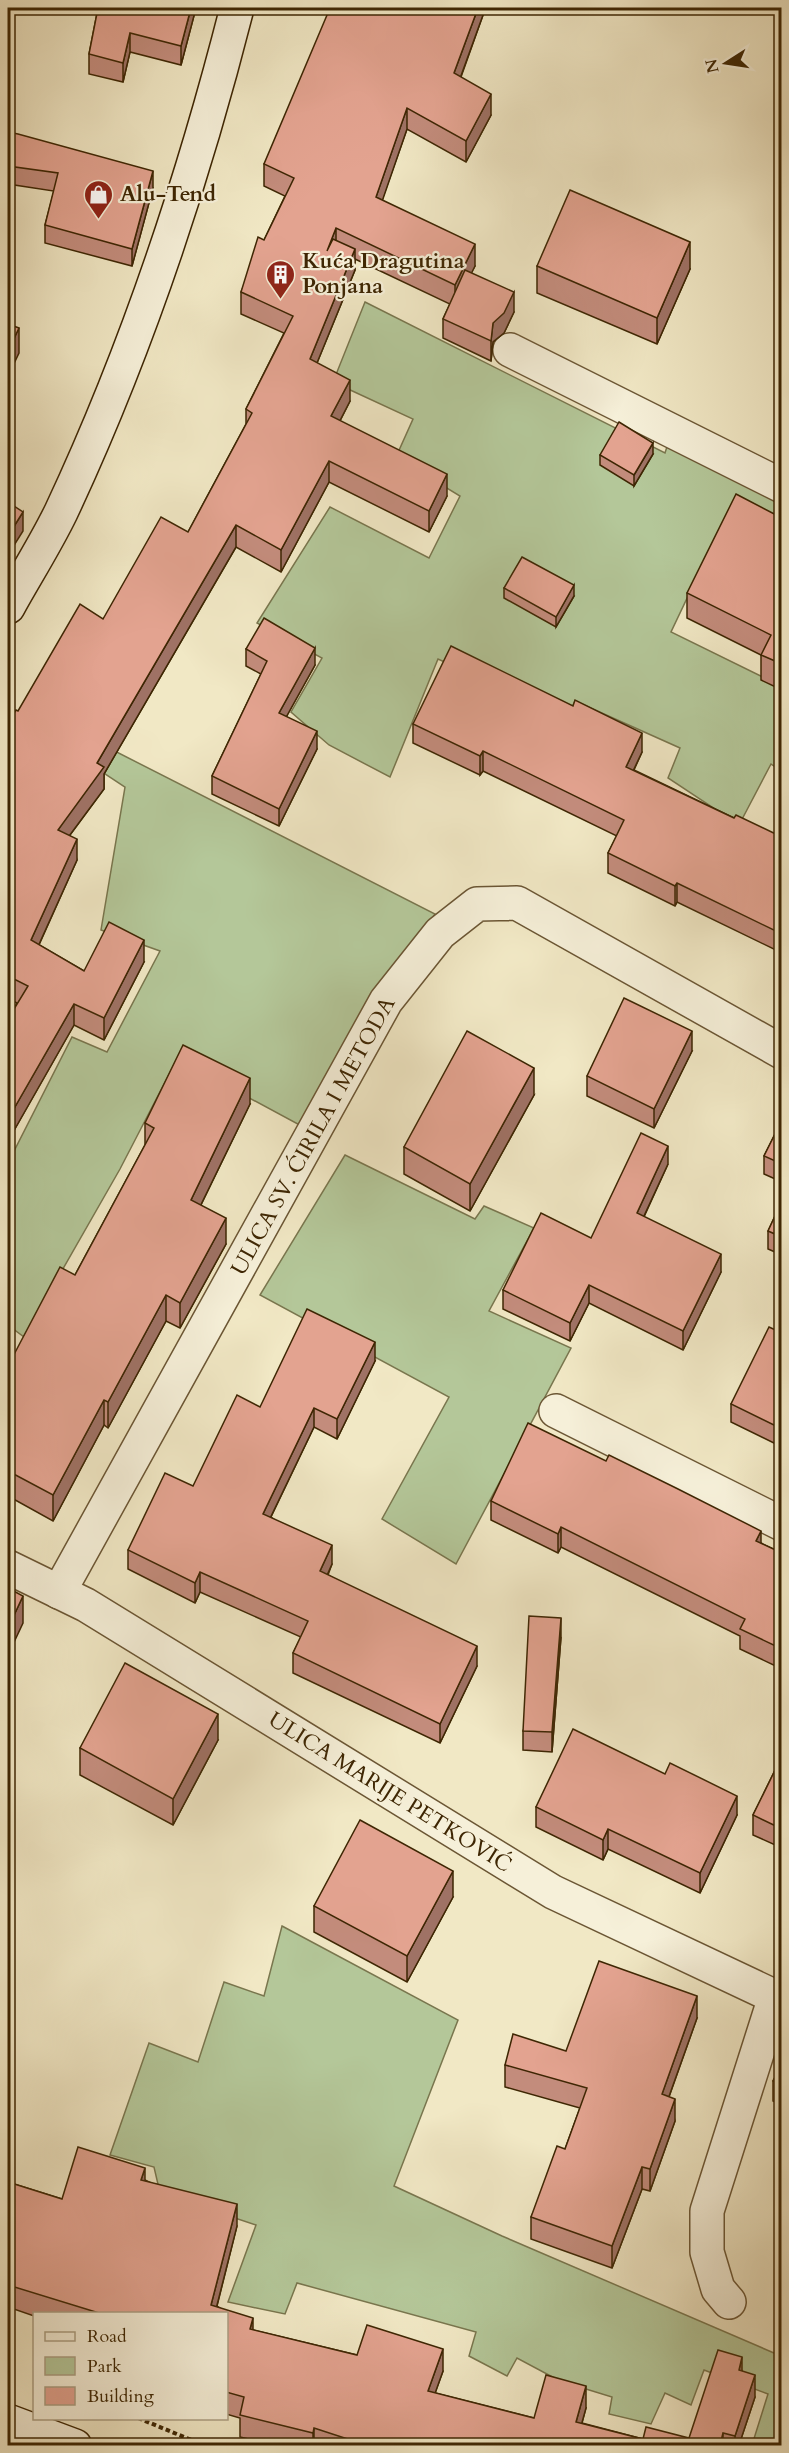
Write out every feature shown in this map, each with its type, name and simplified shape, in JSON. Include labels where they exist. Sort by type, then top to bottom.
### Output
[{"type":"street","points":[[8,607],[60,514],[141,322],[207,124],[237,8]]},
{"type":"street","points":[[510,350],[782,486]]},
{"type":"street","name":"ULICA SV. ĆIRILA I METODA","points":[[59,1592],[386,1001],[440,933],[477,904],[517,903],[782,1052]]},
{"type":"street","points":[[555,1411],[782,1524]]},
{"type":"street","name":"ULICA MARIJE PETKOVIĆ","points":[[8,1567],[86,1605],[553,1892],[778,1998]]},
{"type":"street","points":[[729,2302],[718,2289],[707,2252],[707,2211],[778,1998]]},
{"type":"street","points":[[8,2421],[75,2445]]},
{"type":"path","points":[[143,2420],[206,2445]]},
{"type":"green space","points":[[365,302],[665,453],[670,437],[781,493],[781,536],[730,508],[671,632],[781,686],[781,771],[771,764],[739,825],[668,778],[680,748],[575,701],[532,793],[528,699],[438,659],[390,777],[329,745],[291,712],[322,658],[257,623],[330,507],[429,558],[460,496],[396,457],[413,419],[333,382]]},
{"type":"green space","points":[[97,742],[435,914],[307,1129],[177,1059],[120,1169],[24,1337],[8,1325],[8,1163],[72,1037],[107,1052],[160,951],[101,930],[125,787],[87,762]]},
{"type":"green space","points":[[345,1155],[475,1219],[484,1206],[534,1228],[489,1311],[571,1348],[456,1564],[382,1519],[449,1397],[260,1295]]},
{"type":"green space","points":[[282,1926],[458,2020],[394,2186],[502,2236],[781,2356],[781,2445],[752,2445],[768,2394],[704,2370],[691,2405],[665,2393],[651,2424],[609,2414],[612,2397],[560,2381],[517,2358],[507,2376],[469,2356],[476,2332],[297,2283],[285,2314],[228,2302],[256,2225],[160,2193],[154,2167],[110,2155],[149,2043],[198,2062],[224,1982],[264,1996]]},
{"type":"building","points":[[98,8],[191,8],[181,46],[130,33],[123,63],[89,54]]},
{"type":"building","points":[[330,8],[478,8],[454,73],[491,94],[466,141],[407,108],[376,197],[475,244],[455,285],[336,228],[327,251],[333,239],[355,249],[310,359],[350,380],[331,416],[447,474],[429,511],[329,461],[281,550],[236,525],[97,763],[104,767],[58,830],[77,839],[31,940],[84,971],[109,922],[144,940],[104,1018],[74,1004],[8,1119],[8,1019],[28,986],[8,976],[8,724],[16,710],[18,711],[80,604],[103,619],[161,517],[188,532],[252,413],[246,409],[293,316],[241,292],[258,237],[264,240],[294,178],[264,164]]},
{"type":"building","points":[[8,132],[153,171],[132,249],[45,225],[58,173],[8,166]]},
{"type":"building","points":[[570,190],[690,242],[657,318],[537,266]]},
{"type":"building","points":[[465,270],[514,292],[504,313],[493,323],[491,341],[443,319]]},
{"type":"building","points":[[8,324],[19,328],[8,351]]},
{"type":"building","points":[[619,422],[653,443],[634,475],[600,455]]},
{"type":"building","points":[[736,494],[782,518],[782,664],[761,655],[771,635],[687,593]]},
{"type":"building","points":[[8,502],[23,512],[8,536]]},
{"type":"building","points":[[522,557],[574,585],[556,617],[504,588]]},
{"type":"building","points":[[264,618],[315,648],[279,713],[317,731],[279,809],[212,776],[267,661],[246,649]]},
{"type":"building","points":[[451,646],[573,706],[575,700],[642,733],[626,767],[734,818],[736,815],[782,837],[782,934],[677,883],[675,886],[608,853],[624,820],[483,751],[480,756],[413,724]]},
{"type":"building","points":[[624,998],[692,1031],[654,1109],[587,1076]]},
{"type":"building","points":[[467,1031],[534,1068],[470,1184],[404,1147]]},
{"type":"building","points":[[183,1045],[250,1078],[191,1200],[226,1218],[180,1303],[166,1295],[108,1402],[104,1400],[53,1495],[8,1471],[8,1361],[10,1362],[60,1267],[75,1275],[154,1128],[145,1123]]},
{"type":"building","points":[[782,1120],[782,1164],[764,1156]]},
{"type":"building","points":[[641,1133],[668,1146],[637,1213],[721,1254],[683,1331],[589,1285],[570,1323],[503,1290],[541,1213],[591,1238]]},
{"type":"building","points":[[782,1201],[782,1237],[768,1231]]},
{"type":"building","points":[[307,1309],[375,1342],[337,1419],[314,1408],[263,1514],[332,1545],[320,1571],[477,1646],[440,1724],[293,1653],[308,1621],[200,1572],[195,1583],[128,1550],[165,1473],[193,1486],[237,1395],[260,1407]]},
{"type":"building","points":[[769,1327],[782,1333],[782,1429],[731,1404]]},
{"type":"building","points":[[528,1423],[606,1461],[609,1455],[761,1531],[756,1541],[782,1553],[782,1649],[740,1629],[745,1619],[561,1527],[558,1534],[491,1501]]},
{"type":"building","points":[[8,1588],[23,1596],[8,1628]]},
{"type":"building","points":[[529,1616],[561,1618],[552,1732],[523,1731]]},
{"type":"building","points":[[125,1663],[218,1714],[173,1799],[80,1748]]},
{"type":"building","points":[[573,1729],[665,1774],[670,1763],[737,1796],[700,1873],[608,1829],[603,1840],[536,1807]]},
{"type":"building","points":[[782,1756],[782,1829],[753,1815]]},
{"type":"building","points":[[360,1820],[453,1871],[407,1956],[314,1906]]},
{"type":"building","points":[[599,1961],[697,1996],[662,2094],[675,2099],[650,2169],[642,2167],[612,2246],[531,2217],[557,2146],[565,2149],[587,2088],[505,2065],[513,2034],[566,2051]]},
{"type":"building","points":[[782,2064],[782,2085],[773,2081]]},
{"type":"building","points":[[78,2147],[145,2168],[141,2180],[237,2204],[211,2305],[253,2318],[250,2329],[357,2355],[367,2325],[443,2349],[428,2391],[534,2418],[546,2375],[586,2386],[576,2422],[643,2439],[646,2427],[689,2438],[718,2350],[742,2357],[739,2370],[755,2375],[735,2436],[723,2433],[720,2445],[366,2445],[314,2428],[313,2433],[240,2415],[244,2397],[228,2393],[228,2312],[96,2312],[8,2285],[8,2182],[62,2199]]},
{"type":"place","name":"Alu-Tend","points":[[99,220]]},
{"type":"place","name":"Kuća Dragutina Ponjana","points":[[281,300]]}]
